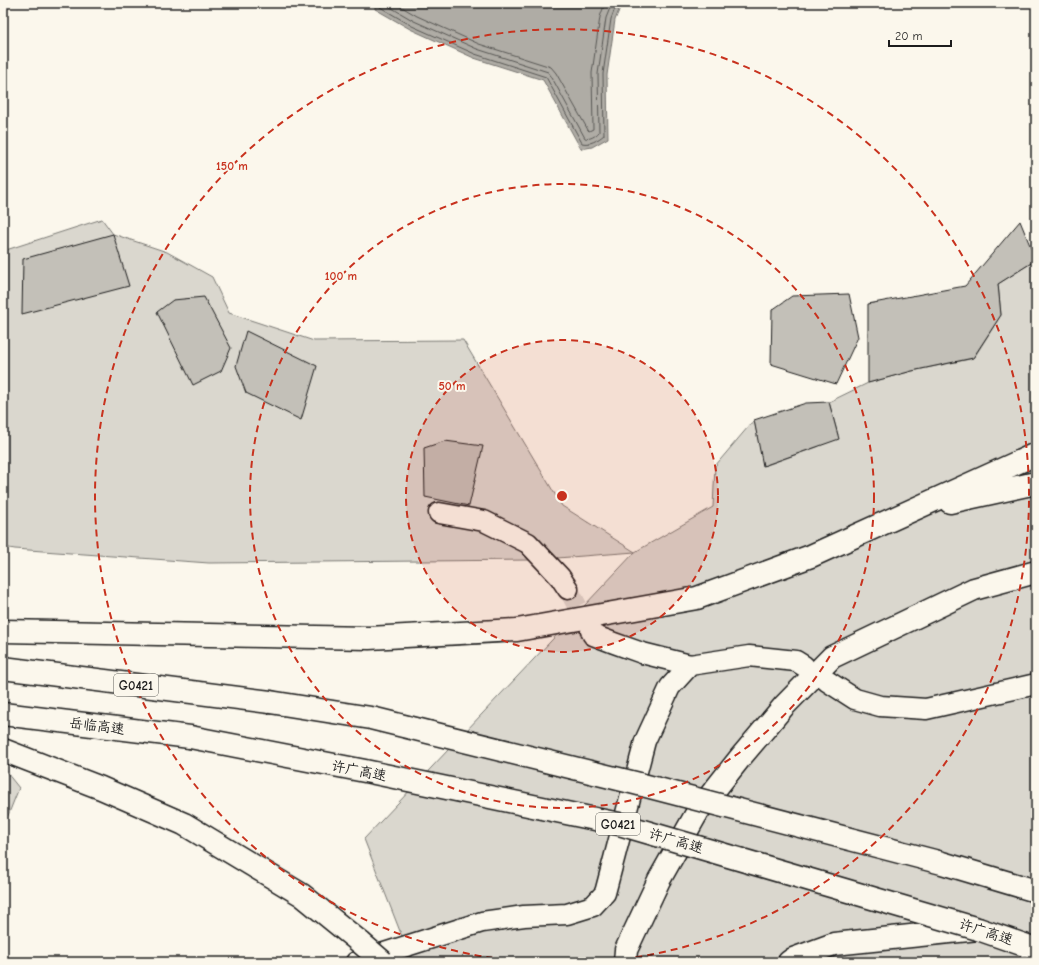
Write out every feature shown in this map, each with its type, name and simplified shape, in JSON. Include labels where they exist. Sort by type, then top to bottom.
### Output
[{"type":"highway","points":[[3,631],[369,638],[518,630],[697,598],[810,556],[1036,454]]},
{"type":"highway","points":[[904,513],[1036,483]]},
{"type":"highway","points":[[625,962],[626,950],[659,880],[698,811],[784,706],[832,656],[974,589],[1036,572]]},
{"type":"highway","name":"G0421","points":[[3,668],[270,702],[371,718],[635,783],[942,863],[1036,891]]},
{"type":"highway","name":"岳临高速","points":[[3,714],[190,737]]},
{"type":"highway","name":"许广高速","points":[[190,737],[365,771],[619,824],[978,929],[1036,949]]},
{"type":"highway","points":[[3,750],[101,788],[184,824],[302,895],[359,953],[383,962]]},
{"type":"highway","points":[[789,962],[793,959],[834,944],[978,929]]},
{"type":"lane","points":[[439,513],[484,521],[528,544],[560,578],[568,589]]},
{"type":"lane","points":[[591,631],[594,635],[635,651],[690,665],[749,656],[796,661],[804,666]]},
{"type":"lane","points":[[359,953],[482,922],[524,916],[568,914],[593,906],[605,893],[645,741],[670,687],[690,665]]},
{"type":"lane","points":[[827,681],[855,698],[880,706],[926,709],[1036,684]]},
{"type":"shaded area","points":[[102,219],[113,234],[167,252],[212,277],[229,313],[314,341],[463,340],[562,506],[635,552],[531,560],[209,563],[3,547],[3,251]]},
{"type":"shaded area","points":[[1036,260],[1036,962],[412,962],[364,839],[635,552],[713,507],[715,466],[754,420],[764,466],[817,447],[838,435],[829,402],[868,383],[912,371],[970,359],[975,356],[1001,315],[998,284]]},
{"type":"shaded area","points":[[3,768],[19,788],[3,828]]},
{"type":"water","points":[[375,3],[622,3],[615,20],[607,75],[608,138],[592,147],[581,149],[543,80],[474,58],[410,29],[375,9]]},
{"type":"building","points":[[1020,221],[1036,260],[998,284],[1001,315],[973,358],[912,371],[868,383],[868,304],[965,286]]},
{"type":"building","points":[[113,234],[129,286],[22,314],[23,259]]},
{"type":"building","points":[[849,294],[858,337],[836,384],[771,364],[772,310],[792,296]]},
{"type":"building","points":[[204,297],[231,348],[221,371],[193,385],[157,312],[173,300]]},
{"type":"building","points":[[246,331],[317,366],[301,420],[246,393],[236,366]]},
{"type":"building","points":[[829,402],[839,439],[763,466],[754,420],[806,403]]},
{"type":"building","points":[[445,441],[483,446],[469,506],[425,497],[424,448]]},
{"type":"tunnel","points":[[568,589],[591,631]]}]
